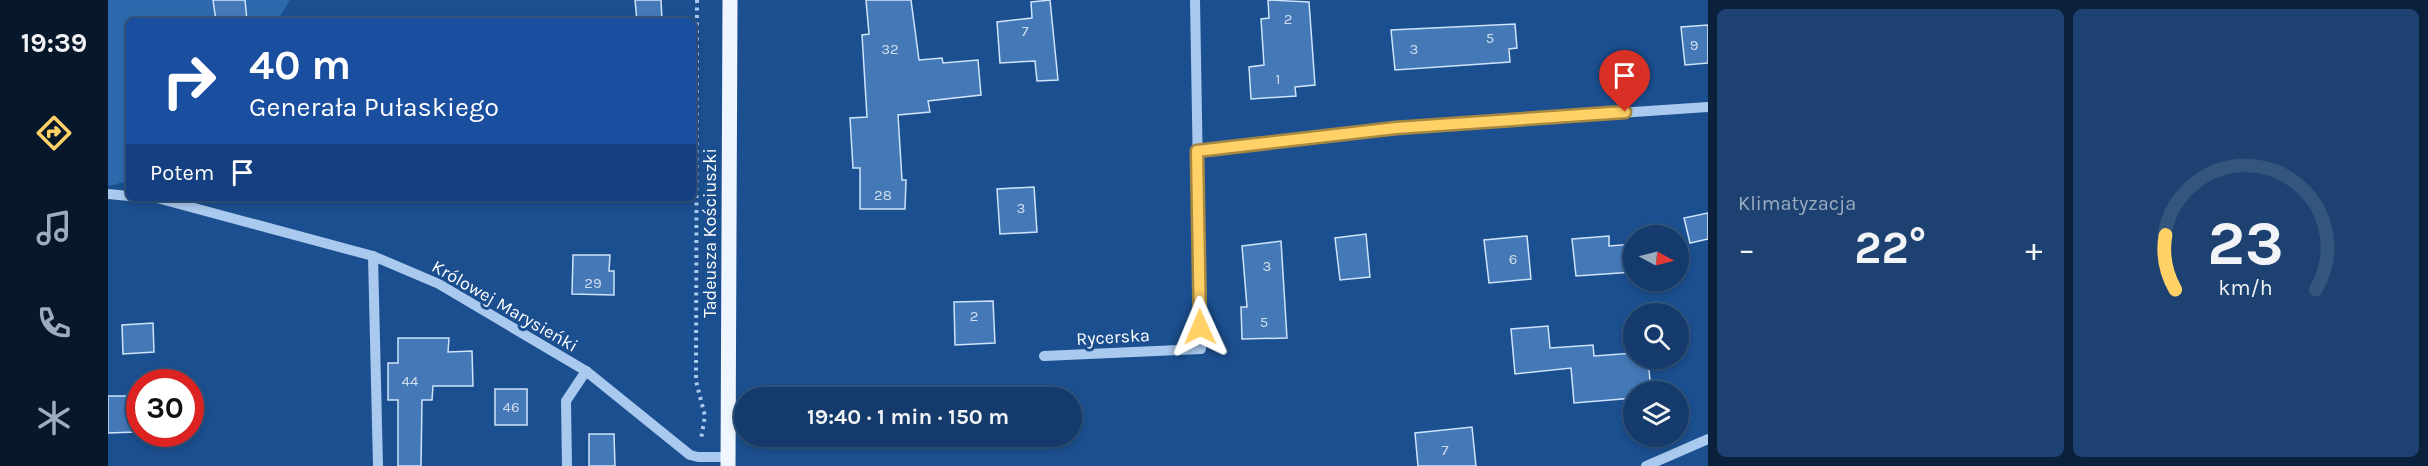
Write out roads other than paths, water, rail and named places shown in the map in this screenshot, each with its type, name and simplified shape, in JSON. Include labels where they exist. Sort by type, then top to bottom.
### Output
[{"type":"main road","name":"Tadeusza Kościuszki","points":[[728,461],[730,0]]},
{"type":"street","points":[[1195,0],[1197,151],[1396,128],[1708,107]]},
{"type":"street","name":"Rycerska","points":[[1044,356],[1201,349],[1197,151]]},
{"type":"street","points":[[108,194],[126,196]]},
{"type":"street","name":"Królowej Marysieńki","points":[[168,201],[373,256],[438,284],[586,371],[690,455],[728,461]]},
{"type":"street","points":[[373,256],[378,466]]},
{"type":"street","name":"Królowej Marysieńki","points":[[567,466],[566,401],[586,371]]},
{"type":"street","points":[[1646,466],[1708,439]]}]
